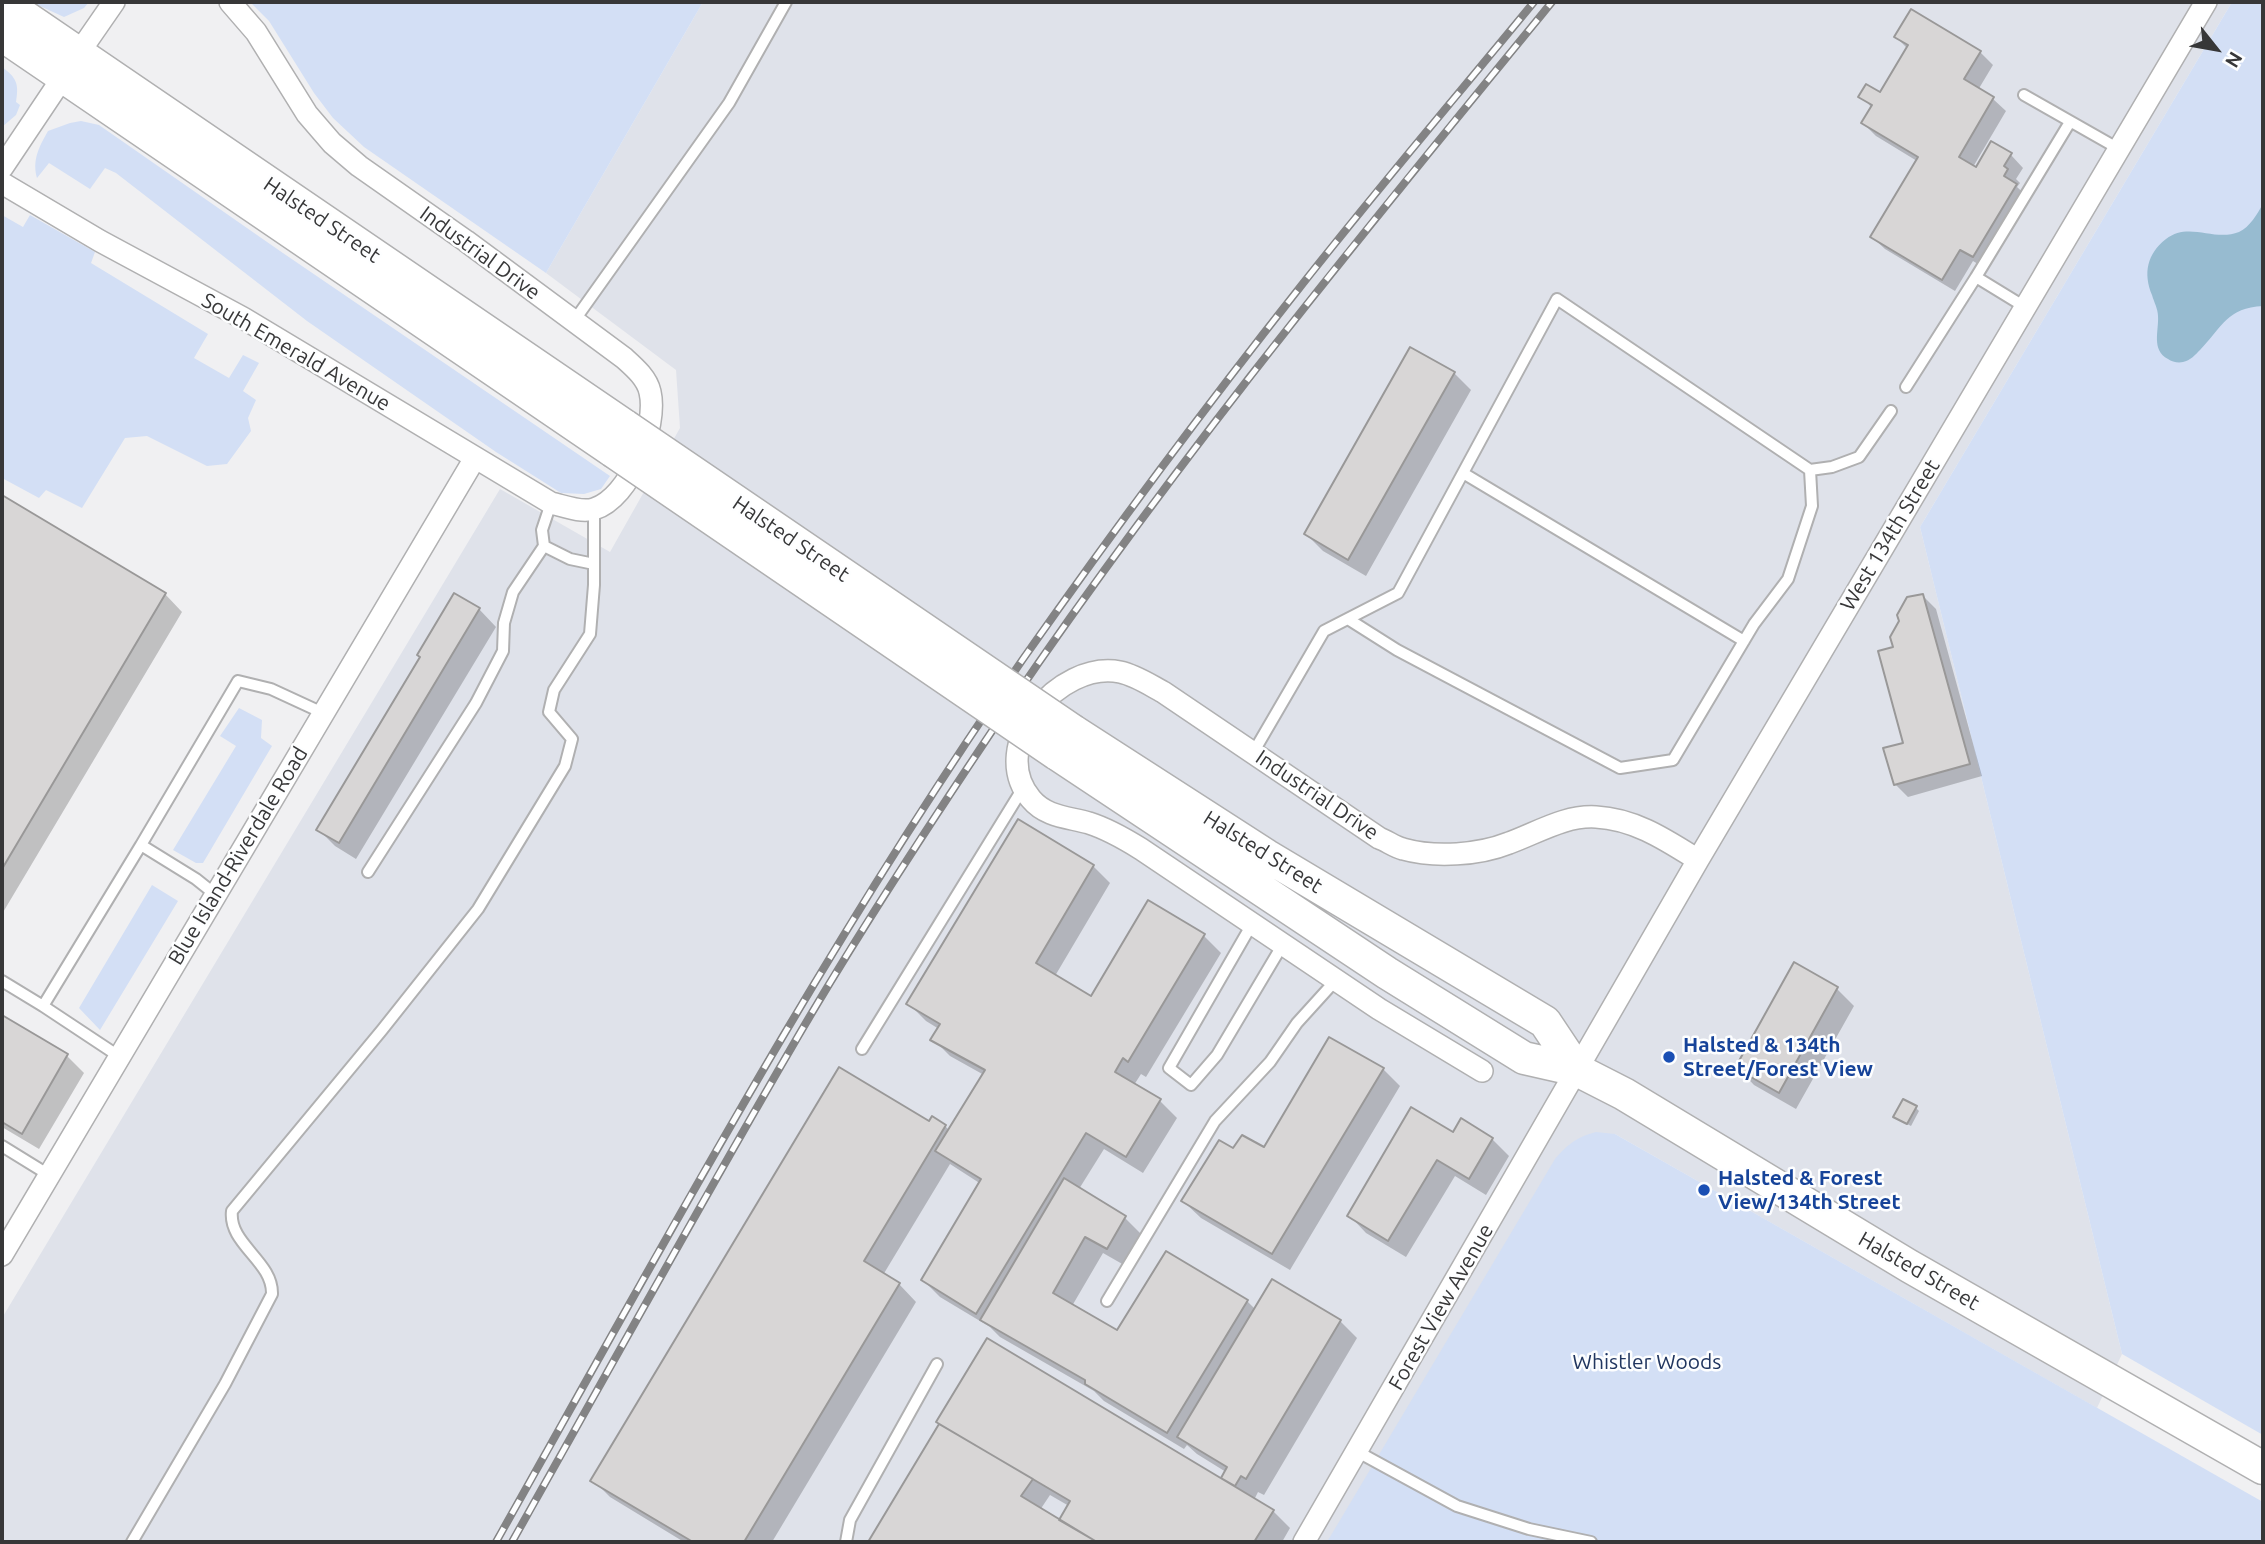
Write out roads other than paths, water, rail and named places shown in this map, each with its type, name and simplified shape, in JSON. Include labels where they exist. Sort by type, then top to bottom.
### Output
[{"type":"main road","name":"Halsted Street","points":[[3,2],[70,66]]},
{"type":"main road","name":"Halsted Street","points":[[2,35],[70,66],[620,438],[1065,742],[1353,951],[1524,1058],[1577,1070],[1624,1094],[1909,1266],[2263,1468]]},
{"type":"main road","name":"Halsted Street","points":[[1065,742],[1267,856],[1545,1022],[1577,1070]]},
{"type":"street","points":[[2,169],[114,2]]},
{"type":"street","name":"Industrial Drive","points":[[230,2],[256,32],[307,114],[332,143],[359,166],[466,241],[630,363],[642,376],[650,391],[648,436],[635,466],[615,496],[594,509]]},
{"type":"street","name":"West 134th Street","points":[[1577,1070],[1698,860],[2206,2]]},
{"type":"street","name":"South Emerald Avenue","points":[[2,183],[100,241],[243,318],[551,503],[576,509],[594,509]]},
{"type":"street","name":"Blue Island-Riverdale Road","points":[[2,1255],[475,458]]},
{"type":"street","name":"Industrial Drive","points":[[1023,788],[1016,755],[1022,734],[1035,712],[1051,693],[1070,681],[1098,672],[1119,672],[1141,680],[1379,838],[1402,849],[1430,853],[1476,852],[1507,844],[1555,823],[1594,817],[1626,821],[1652,832],[1698,860]]},
{"type":"street","points":[[1023,788],[1033,801],[1049,813],[1089,823],[1114,833],[1336,980],[1482,1071]]},
{"type":"street","name":"Forest View Avenue","points":[[1304,1542],[1577,1070]]},
{"type":"lane","points":[[574,321],[729,103],[786,2]]},
{"type":"lane","points":[[2024,95],[2119,149]]},
{"type":"lane","points":[[1906,387],[2070,122]]},
{"type":"lane","points":[[1976,277],[2025,307]]},
{"type":"lane","points":[[1254,753],[1324,631],[1398,593],[1557,299],[1810,470],[1832,467],[1859,457],[1891,411]]},
{"type":"lane","points":[[1348,619],[1396,650],[1620,768],[1673,760],[1744,641],[1788,579],[1812,506],[1810,470]]},
{"type":"lane","points":[[1464,473],[1744,641]]},
{"type":"lane","points":[[368,872],[475,703],[503,651],[503,623],[513,592],[544,546],[542,530],[551,503]]},
{"type":"lane","points":[[132,1542],[225,1384],[272,1294],[268,1276],[230,1222],[232,1211],[478,909],[565,766],[572,739],[550,712],[554,690],[590,634],[594,509]]},
{"type":"lane","points":[[544,546],[570,559],[594,564]]},
{"type":"lane","points":[[43,1006],[239,681],[271,689],[323,713]]},
{"type":"lane","points":[[862,1049],[1023,788]]},
{"type":"lane","points":[[141,845],[196,879],[216,895]]},
{"type":"lane","points":[[1252,924],[1169,1068],[1191,1085],[1217,1055],[1283,944]]},
{"type":"lane","points":[[1107,1301],[1215,1121],[1270,1062],[1297,1023],[1336,980]]},
{"type":"lane","points":[[2,981],[120,1056]]},
{"type":"lane","points":[[2,1146],[49,1175]]},
{"type":"lane","points":[[846,1542],[850,1520],[937,1364]]},
{"type":"lane","points":[[1358,1452],[1457,1506],[1529,1529],[1591,1542]]},
{"type":"railway","points":[[496,1542],[814,983],[951,766],[1023,659],[1226,382],[1355,218],[1534,2]]},
{"type":"railway","points":[[512,1542],[815,1008],[883,897],[978,752],[1113,558],[1184,463],[1329,277],[1552,2]]},
{"type":"place","name":"Halsted & 134th Street/Forest View","points":[[1669,1057]]},
{"type":"place","name":"Halsted & Forest View/134th Street","points":[[1704,1190]]},
{"type":"park label","name":"Whistler Woods","points":[[1647,1362]]}]
